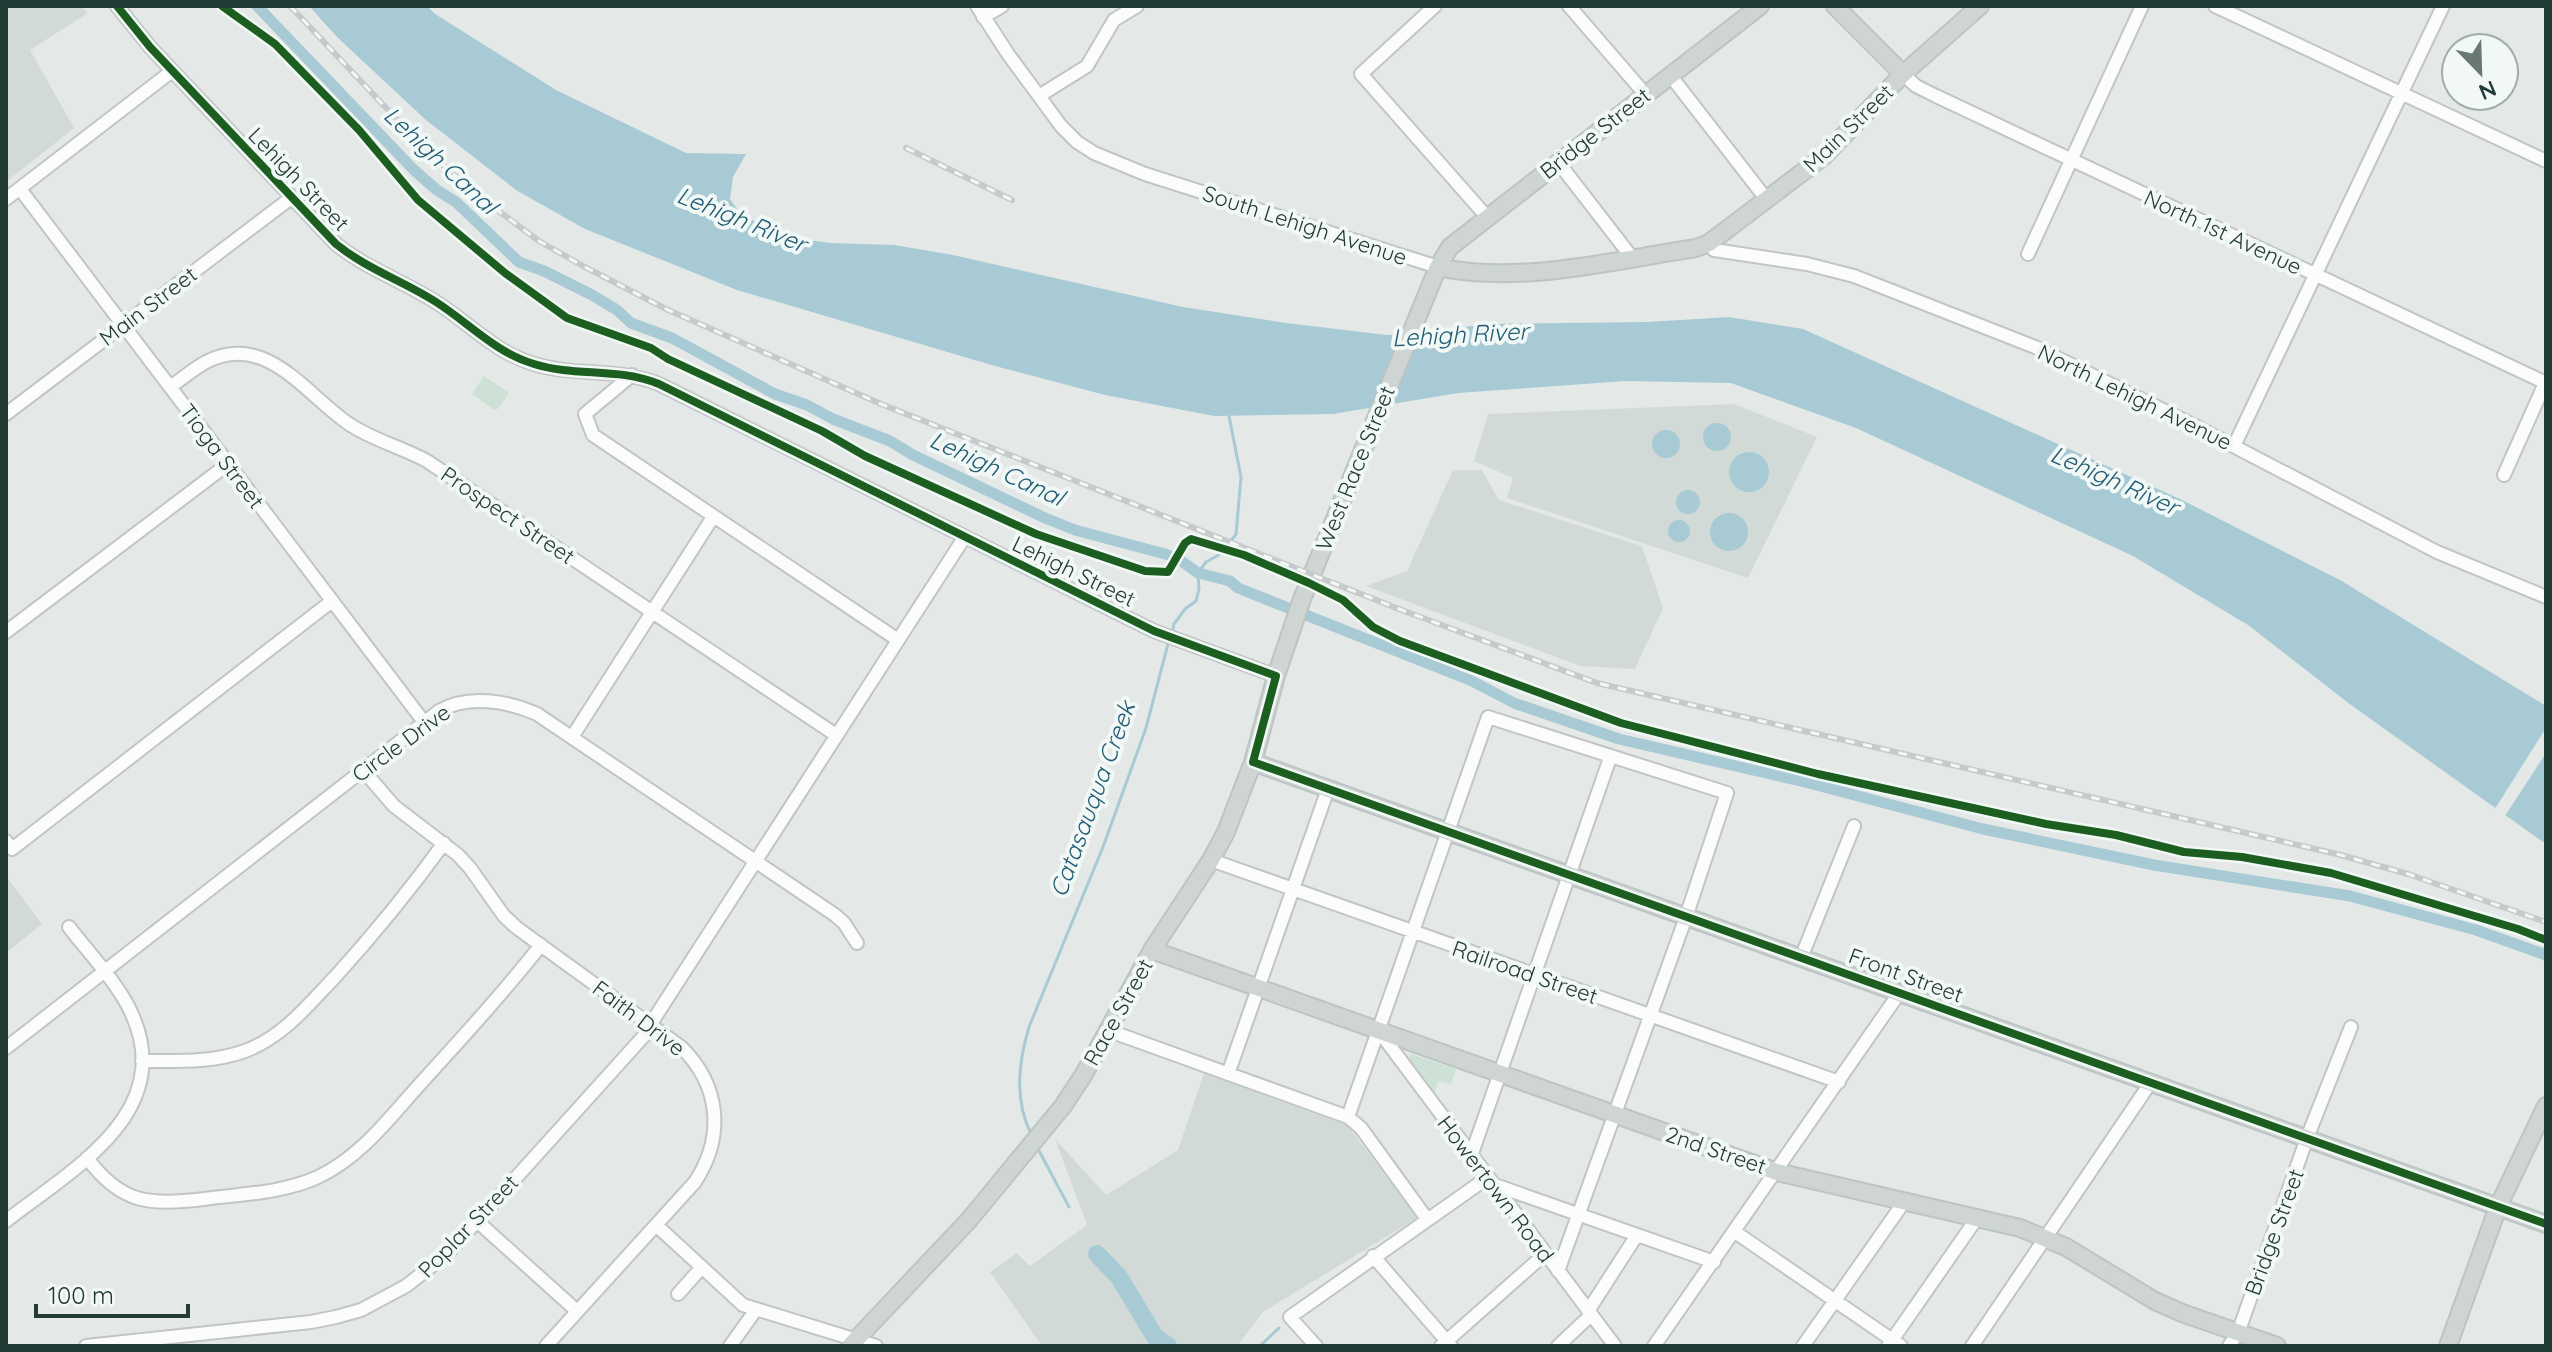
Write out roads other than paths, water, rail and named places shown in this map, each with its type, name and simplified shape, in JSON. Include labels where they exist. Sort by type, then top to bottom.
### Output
[{"type":"main road","name":"Bridge Street","points":[[1438,267],[1450,247],[1487,217],[1760,6]]},
{"type":"main road","points":[[1835,6],[1903,74]]},
{"type":"main road","name":"Main Street","points":[[1709,243],[1824,156],[1903,74],[1980,6]]},
{"type":"main road","name":"South Lehigh Avenue","points":[[1438,267],[1477,272],[1577,268],[1696,248],[1709,243]]},
{"type":"main road","name":"West Race Street","points":[[1293,624],[1438,267]]},
{"type":"main road","name":"Race Street","points":[[853,1343],[969,1220],[1025,1153],[1084,1074],[1152,950],[1226,832],[1253,762],[1293,624]]},
{"type":"main road","name":"Front Street","points":[[1253,762],[2546,1224]]},
{"type":"main road","name":"2nd Street","points":[[1152,950],[1777,1172],[2020,1228],[2047,1237],[2155,1301],[2233,1339],[2277,1346]]},
{"type":"main road","points":[[2448,1346],[2498,1207],[2546,1106]]},
{"type":"street","name":"Lehigh Street","points":[[117,6],[172,71],[321,230],[346,252],[436,302],[509,355],[547,368],[632,375],[659,384],[1170,638],[1276,676]]},
{"type":"street","points":[[980,11],[1002,6]]},
{"type":"street","points":[[1039,96],[1087,66],[1114,20],[1137,6]]},
{"type":"street","points":[[1435,6],[1361,74],[1487,217]]},
{"type":"street","points":[[1569,6],[1645,94]]},
{"type":"street","points":[[2028,254],[2142,6]]},
{"type":"street","points":[[2215,6],[2546,161]]},
{"type":"street","points":[[2234,446],[2443,6]]},
{"type":"street","name":"South Lehigh Avenue","points":[[980,11],[1039,96],[1077,142],[1114,163],[1438,267]]},
{"type":"street","points":[[6,199],[172,71]]},
{"type":"street","name":"North 1st Avenue","points":[[1903,74],[1916,86],[1936,96],[2546,383]]},
{"type":"street","points":[[1670,75],[1767,200]]},
{"type":"street","points":[[1558,162],[1633,259]]},
{"type":"street","name":"Tioga Street","points":[[20,189],[424,722]]},
{"type":"street","name":"Main Street","points":[[6,414],[291,198]]},
{"type":"street","name":"North Lehigh Avenue","points":[[1709,243],[1714,250],[1807,264],[1854,276],[2035,347],[2437,552],[2546,597]]},
{"type":"street","name":"Prospect Street","points":[[170,387],[202,364],[220,356],[245,354],[269,360],[345,422],[364,434],[427,461],[836,735]]},
{"type":"street","points":[[632,375],[585,414],[593,435],[898,640]]},
{"type":"street","points":[[2504,475],[2546,383]]},
{"type":"street","points":[[6,632],[228,464]]},
{"type":"street","points":[[572,737],[713,517]]},
{"type":"street","name":"Poplar Street","points":[[86,1346],[311,1322],[361,1310],[427,1271],[477,1221],[651,1026],[964,538]]},
{"type":"street","points":[[9,845],[332,601]]},
{"type":"street","name":"Circle Drive","points":[[6,1048],[424,722],[457,702],[496,703],[524,708],[572,737],[835,915],[857,943]]},
{"type":"street","points":[[1348,1117],[1488,717],[1727,793],[1686,917],[1558,1271]]},
{"type":"street","points":[[1471,1156],[1610,758]]},
{"type":"street","name":"Faith Drive","points":[[363,770],[394,806],[444,843],[470,868],[504,916],[681,1047],[701,1070],[712,1095],[716,1125],[705,1167],[695,1182],[546,1346]]},
{"type":"street","points":[[1228,1074],[1328,789]]},
{"type":"street","points":[[1801,958],[1854,826]]},
{"type":"street","points":[[142,1061],[195,1061],[227,1057],[279,1033],[298,1017],[372,936],[444,843]]},
{"type":"street","name":"Railroad Street","points":[[1211,860],[1839,1082]]},
{"type":"street","points":[[6,1221],[106,1143],[125,1119],[138,1087],[142,1061],[135,1024],[128,1007],[69,927]]},
{"type":"street","points":[[87,1158],[98,1173],[120,1192],[155,1203],[279,1190],[317,1177],[364,1146],[541,945]]},
{"type":"street","points":[[1654,1346],[1900,992]]},
{"type":"street","name":"Bridge Street","points":[[2233,1339],[2351,1027]]},
{"type":"street","points":[[1107,1030],[1348,1117],[1361,1128],[1427,1219]]},
{"type":"street","name":"Howertown Road","points":[[1378,1030],[1615,1346]]},
{"type":"street","points":[[1972,1346],[2151,1082]]},
{"type":"street","points":[[1316,1346],[1290,1317],[1427,1219],[1490,1181],[1714,1262]]},
{"type":"street","points":[[1803,1346],[1904,1202]]},
{"type":"street","points":[[1735,1232],[1894,1344],[1977,1218]]},
{"type":"street","points":[[477,1221],[577,1311]]},
{"type":"street","points":[[656,1225],[743,1305],[853,1343],[876,1346]]},
{"type":"street","points":[[1558,1346],[1589,1313],[1637,1235]]},
{"type":"street","points":[[1373,1256],[1446,1344],[1545,1254]]},
{"type":"street","points":[[678,1294],[702,1267]]},
{"type":"street","points":[[730,1346],[755,1311]]},
{"type":"water","name":"Lehigh River","points":[[309,6],[427,6],[556,90],[686,153],[746,154],[733,177],[730,199],[741,215],[792,238],[894,245],[953,255],[1183,307],[1387,335],[1491,324],[1648,322],[1729,317],[1803,329],[2180,499],[2340,580],[2546,706],[2546,844],[2351,705],[2248,625],[2133,556],[1856,428],[1731,383],[1626,381],[1458,393],[1333,414],[1214,416],[1105,395],[995,366],[737,290],[585,229],[516,190],[426,120],[338,38]]},
{"type":"water","points":[[1717,423],[1727,427],[1731,437],[1727,447],[1717,451],[1707,447],[1703,437],[1707,427]]},
{"type":"water","points":[[1666,430],[1676,434],[1680,444],[1676,454],[1666,458],[1656,454],[1652,444],[1656,434]]},
{"type":"water","points":[[1749,452],[1763,458],[1769,472],[1763,486],[1749,492],[1735,486],[1729,472],[1735,458]]},
{"type":"water","points":[[1688,490],[1696,494],[1700,502],[1696,510],[1688,514],[1680,510],[1676,502],[1680,494]]},
{"type":"water","points":[[1729,513],[1742,519],[1748,532],[1742,545],[1729,551],[1716,545],[1710,532],[1716,519]]},
{"type":"water","points":[[1679,520],[1687,523],[1690,531],[1687,539],[1679,542],[1671,539],[1668,531],[1671,523]]},
{"type":"waterway","name":"Lehigh Canal","points":[[257,6],[414,170],[456,202],[519,262],[592,295],[631,323],[672,338],[775,394],[890,441],[1045,518],[1075,530],[1165,554],[1198,573],[1230,581],[1238,588],[1472,681],[1514,703],[1619,739],[1805,782],[1983,829],[2154,865],[2350,896],[2476,930],[2546,955]]},
{"type":"waterway","name":"Catasauqua Creek","points":[[1172,633],[1174,624],[1185,609],[1196,601],[1198,573],[1206,562],[1222,553],[1236,534],[1241,477],[1229,416]]},
{"type":"waterway","name":"Catasauqua Creek","points":[[1032,1136],[1020,1096],[1022,1055],[1029,1027],[1103,847],[1146,728],[1169,640]]},
{"type":"waterway","name":"Catasauqua Creek","points":[[1037,1147],[1069,1207]]},
{"type":"waterway","name":"Catasauqua Creek","points":[[1097,1254],[1119,1277],[1155,1337],[1168,1346]]},
{"type":"waterway","points":[[1260,1346],[1279,1328]]},
{"type":"railway","points":[[290,6],[423,147],[477,195],[539,241],[666,309],[881,404],[1399,609],[1597,683],[2337,854],[2408,874],[2546,922]]},
{"type":"railway","points":[[906,148],[1012,200]]}]
